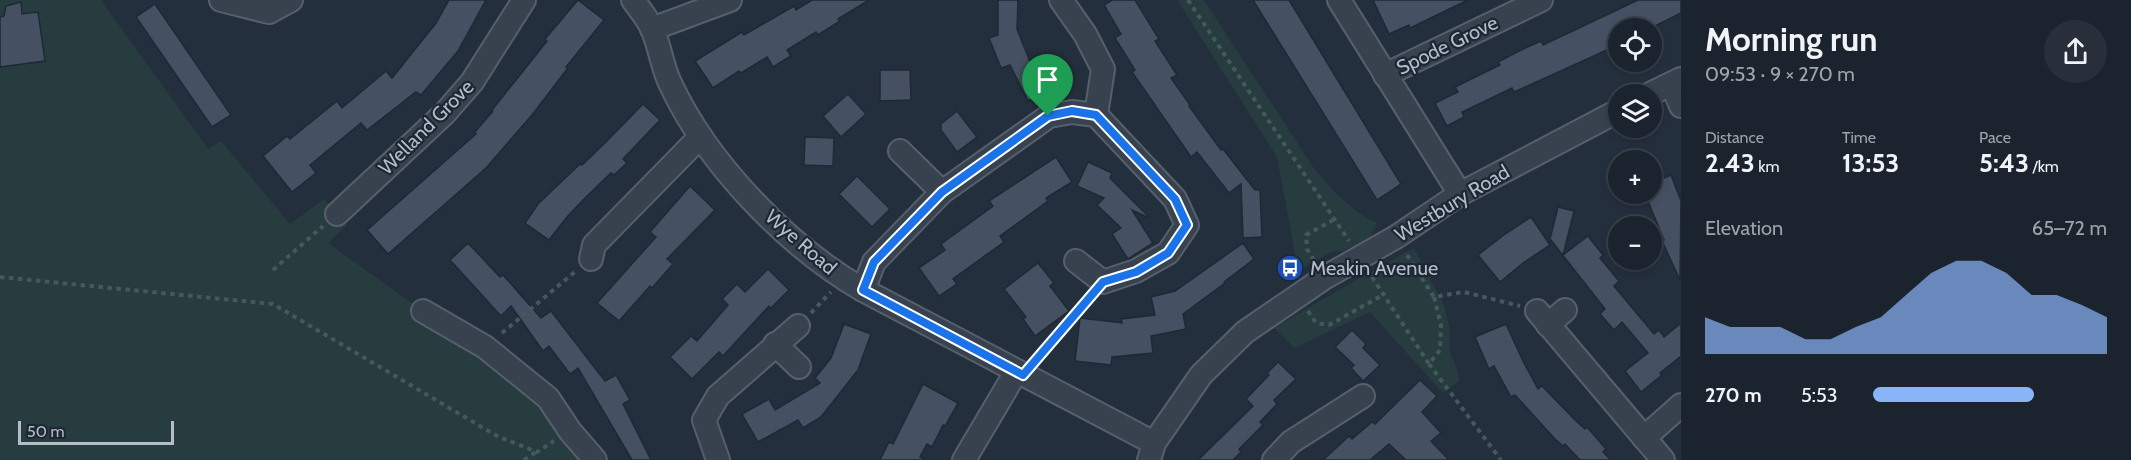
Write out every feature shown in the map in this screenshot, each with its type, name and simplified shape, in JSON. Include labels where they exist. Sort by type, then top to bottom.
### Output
[{"type":"street","points":[[221,0],[269,12],[291,0]]},
{"type":"street","name":"Welland Grove","points":[[337,214],[445,112],[472,82],[524,0]]},
{"type":"street","name":"Wye Road","points":[[633,0],[652,29],[669,82],[700,137],[734,181],[816,258],[863,290],[1020,373],[1152,451]]},
{"type":"street","points":[[652,29],[730,0]]},
{"type":"street","points":[[1060,0],[1085,34],[1102,69],[1096,115]]},
{"type":"street","points":[[1339,0],[1460,194]]},
{"type":"street","name":"Spode Grove","points":[[1385,75],[1541,0]]},
{"type":"street","points":[[1662,88],[1676,81],[1681,106]]},
{"type":"street","points":[[863,290],[874,262],[942,192],[1048,116],[1072,111],[1096,115],[1175,199],[1187,225],[1168,253],[1136,272],[1103,282],[1076,261]]},
{"type":"street","name":"Westbury Road","points":[[1152,451],[1201,375],[1245,332],[1324,278],[1396,237],[1460,194],[1608,116]]},
{"type":"street","points":[[591,259],[594,245],[700,137]]},
{"type":"street","points":[[900,151],[942,192]]},
{"type":"street","points":[[423,311],[485,347],[548,398],[570,431],[595,460]]},
{"type":"street","points":[[1550,315],[1663,460]]},
{"type":"street","points":[[718,460],[704,420],[718,396],[798,326]]},
{"type":"street","points":[[775,344],[799,367]]},
{"type":"street","points":[[964,460],[1020,373]]},
{"type":"street","points":[[1274,460],[1291,442],[1363,396]]},
{"type":"street","points":[[1644,438],[1681,405]]},
{"type":"path","points":[[1188,0],[1351,244]]},
{"type":"path","points":[[273,270],[337,214]]},
{"type":"path","points":[[1324,278],[1307,249],[1306,235],[1335,219]]},
{"type":"path","points":[[1396,237],[1434,297],[1441,325],[1440,350],[1429,364]]},
{"type":"path","points":[[485,347],[591,259]]},
{"type":"path","points":[[0,277],[273,304],[498,436],[537,452]]},
{"type":"path","points":[[1372,277],[1429,364],[1501,460]]},
{"type":"path","points":[[798,326],[844,279]]},
{"type":"path","points":[[1020,373],[1103,282]]},
{"type":"path","points":[[1434,297],[1464,292],[1550,315]]},
{"type":"path","points":[[1298,296],[1316,323],[1329,326],[1383,295]]},
{"type":"path","points":[[524,460],[570,431]]},
{"type":"green space","points":[[0,0],[101,0],[208,149],[221,141],[290,224],[324,199],[347,225],[328,243],[423,311],[485,347],[596,460],[0,460]]},
{"type":"green space","points":[[1177,0],[1204,0],[1315,170],[1351,207],[1377,223],[1371,235],[1343,251],[1334,251],[1298,270],[1277,157]]},
{"type":"green space","points":[[1414,248],[1444,305],[1449,326],[1449,350],[1459,381],[1443,393],[1370,312],[1295,348],[1274,328],[1356,280]]},
{"type":"building","points":[[449,0],[486,0],[458,51],[421,95],[416,92],[367,130],[361,123],[310,165],[316,173],[292,192],[263,156],[287,136],[290,139],[337,101],[342,108],[386,71],[392,78],[436,23]]},
{"type":"building","points":[[578,0],[604,20],[566,67],[568,68],[532,115],[486,168],[388,254],[367,230],[476,134],[474,133],[547,41],[545,39]]},
{"type":"building","points":[[812,0],[869,0],[838,19],[840,21],[818,35],[816,32],[787,50],[791,56],[773,67],[767,57],[713,88],[695,61],[742,32],[744,35],[794,6],[796,10]]},
{"type":"building","points":[[998,0],[1018,0],[1017,29],[1033,69],[1042,64],[1054,87],[1028,101],[1010,65],[1001,68],[989,38],[998,35]]},
{"type":"building","points":[[1112,0],[1135,0],[1159,39],[1155,41],[1177,75],[1171,78],[1189,106],[1221,150],[1223,149],[1255,190],[1260,190],[1262,237],[1243,238],[1241,184],[1229,193],[1197,152],[1191,157],[1132,72],[1135,70],[1115,38],[1121,34],[1104,5]]},
{"type":"building","points":[[1253,0],[1289,0],[1401,184],[1377,200]]},
{"type":"building","points":[[1373,0],[1468,0],[1410,28],[1409,25],[1389,34]]},
{"type":"building","points":[[1638,0],[1681,0],[1681,13],[1662,22],[1662,18],[1608,18],[1608,50],[1514,92],[1512,88],[1462,112],[1464,117],[1447,126],[1435,103],[1458,92],[1455,87],[1500,65],[1498,62],[1541,41],[1543,45]]},
{"type":"building","points":[[21,2],[22,14],[38,12],[45,61],[0,67],[0,17],[4,16],[6,6]]},
{"type":"building","points":[[155,4],[231,115],[212,127],[136,17]]},
{"type":"building","points":[[880,70],[910,70],[911,100],[880,101]]},
{"type":"building","points":[[848,94],[866,114],[841,137],[823,116]]},
{"type":"building","points":[[643,104],[660,120],[623,159],[627,163],[614,175],[611,173],[586,197],[549,240],[525,223],[538,204],[580,164],[582,165]]},
{"type":"building","points":[[957,111],[977,137],[957,152],[941,130],[941,124]]},
{"type":"building","points":[[805,137],[834,138],[833,166],[804,165]]},
{"type":"building","points":[[1056,157],[1072,182],[1046,198],[1048,201],[1000,236],[1004,242],[953,279],[957,284],[939,296],[919,268],[945,250],[941,244],[993,206],[989,201]]},
{"type":"building","points":[[1088,162],[1112,173],[1110,178],[1148,216],[1132,210],[1153,243],[1128,259],[1112,234],[1121,228],[1097,205],[1104,198],[1077,186]]},
{"type":"building","points":[[1671,175],[1681,201],[1680,280],[1662,241],[1664,240],[1662,216],[1654,216],[1649,204],[1662,204],[1662,179]]},
{"type":"building","points":[[857,176],[890,209],[872,227],[839,194]]},
{"type":"building","points":[[690,186],[715,210],[667,259],[673,264],[619,321],[597,303],[656,237],[650,232]]},
{"type":"building","points":[[1558,207],[1574,211],[1563,255],[1588,236],[1603,255],[1600,258],[1608,270],[1619,281],[1614,286],[1654,334],[1659,330],[1664,337],[1681,323],[1681,356],[1641,392],[1625,371],[1648,353],[1622,322],[1614,330],[1600,314],[1605,309],[1550,239]]},
{"type":"building","points":[[1531,217],[1550,245],[1500,282],[1478,255]]},
{"type":"building","points":[[468,243],[500,277],[503,275],[541,318],[551,311],[605,381],[616,375],[630,400],[623,404],[651,460],[632,460],[578,368],[570,374],[549,346],[543,351],[511,306],[501,316],[450,260]]},
{"type":"building","points":[[1243,243],[1254,259],[1183,314],[1186,329],[1151,336],[1153,353],[1112,357],[1111,365],[1075,361],[1080,318],[1122,323],[1121,319],[1155,315],[1151,297],[1175,291]]},
{"type":"building","points":[[1038,263],[1054,283],[1050,286],[1069,311],[1035,336],[1023,319],[1026,317],[1004,289]]},
{"type":"building","points":[[768,269],[789,290],[771,308],[769,306],[723,356],[719,352],[692,379],[670,357],[691,336],[697,341],[728,305],[722,299],[737,284],[745,292]]},
{"type":"building","points":[[844,324],[871,334],[858,370],[821,417],[803,428],[798,420],[758,442],[742,414],[769,399],[775,410],[820,383],[815,378],[831,358]]},
{"type":"building","points":[[1506,324],[1538,389],[1542,386],[1576,421],[1585,429],[1587,427],[1606,449],[1603,452],[1611,460],[1580,460],[1565,444],[1563,446],[1555,439],[1515,395],[1511,397],[1494,366],[1489,369],[1475,337]]},
{"type":"building","points":[[1352,330],[1366,344],[1363,348],[1380,365],[1363,381],[1351,368],[1354,365],[1335,347]]},
{"type":"building","points":[[1278,362],[1296,379],[1274,400],[1277,404],[1260,422],[1263,425],[1239,449],[1241,452],[1233,460],[1198,460],[1253,406],[1246,399]]},
{"type":"building","points":[[1420,380],[1437,396],[1422,412],[1441,433],[1431,441],[1449,460],[1406,460],[1389,444],[1370,460],[1323,460],[1349,436],[1352,439],[1372,422],[1375,424]]},
{"type":"building","points":[[923,384],[958,403],[932,447],[927,444],[920,457],[926,460],[880,460],[889,442],[893,444]]},
{"type":"place","name":"Meakin Avenue","points":[[1290,268]]},
{"type":"route","points":[[1072,111],[1096,115],[1175,199],[1187,225],[1168,253],[1136,272],[1103,282],[1023,375],[863,290],[874,262],[942,192],[1048,116],[1072,111]]}]
